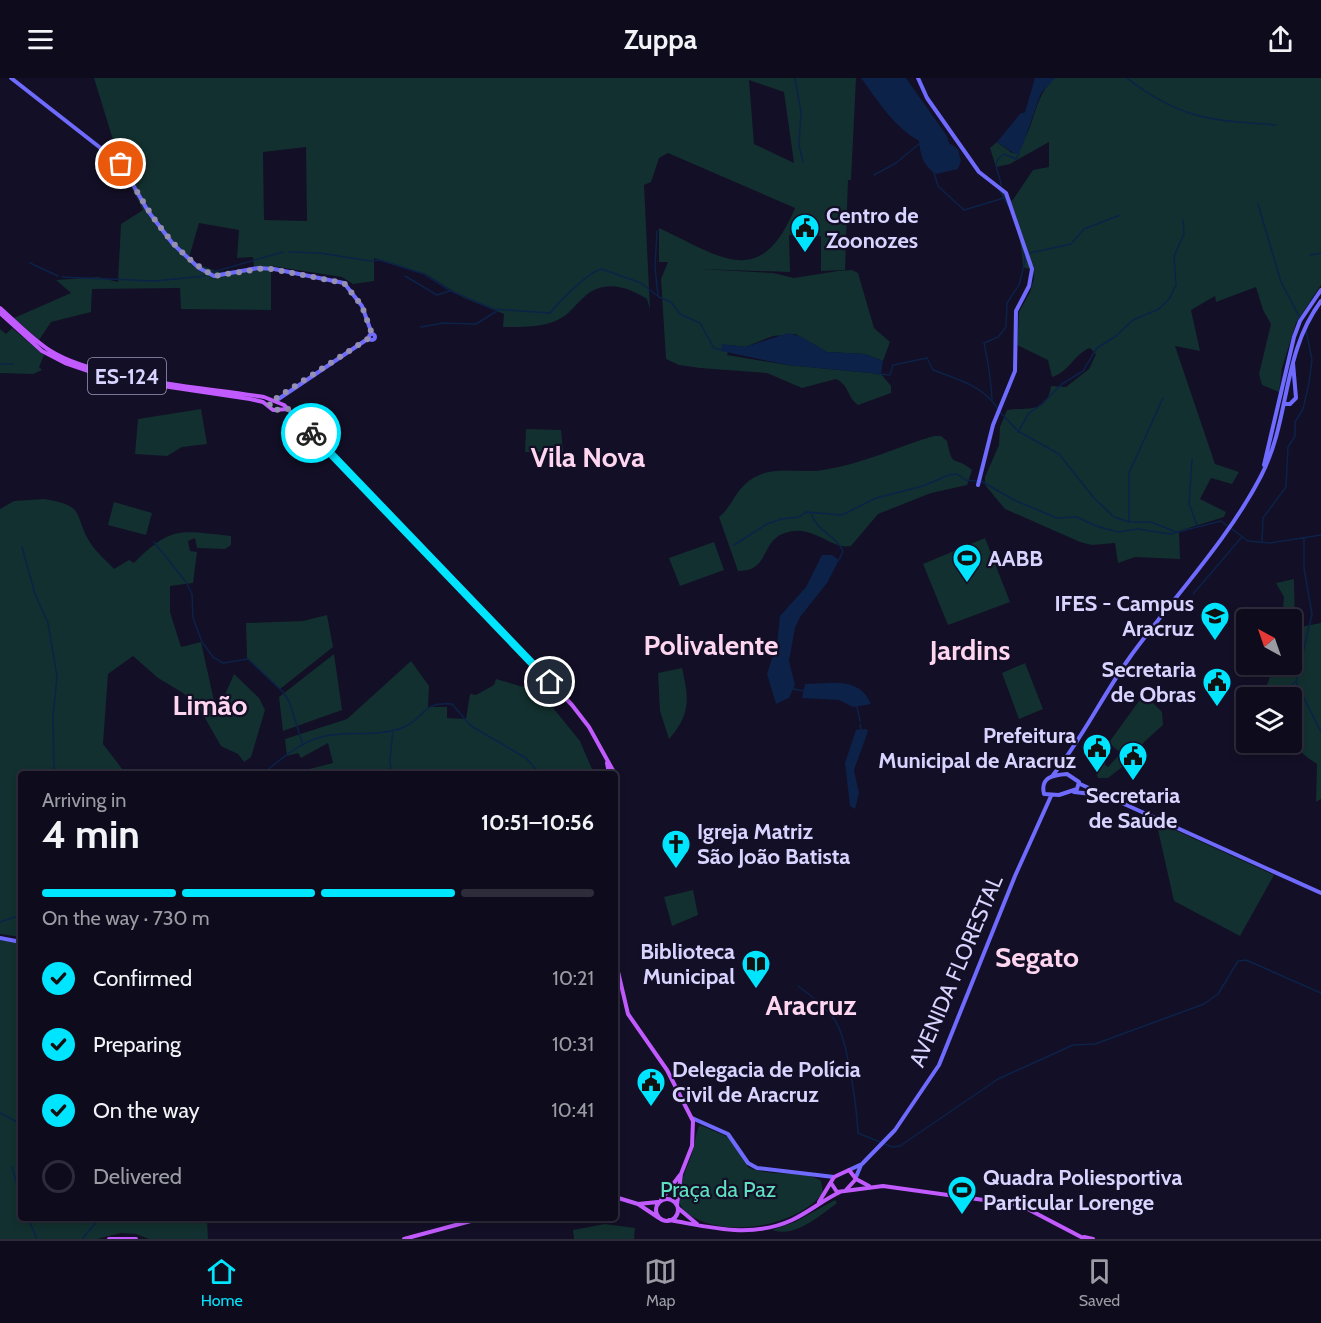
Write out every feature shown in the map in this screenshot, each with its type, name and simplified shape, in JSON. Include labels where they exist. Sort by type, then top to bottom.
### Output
[{"type":"main road","name":"ES-124","points":[[0,308],[42,345],[68,359],[113,373],[276,401],[288,409],[572,705],[589,727],[611,771]]},
{"type":"main road","name":"ES-124","points":[[0,314],[42,351],[65,363],[109,378],[261,401],[275,411]]},
{"type":"main road","points":[[270,408],[276,401],[279,408],[275,411]]},
{"type":"main road","points":[[275,411],[288,409]]},
{"type":"main road","points":[[618,972],[628,1014],[667,1070],[692,1118],[692,1146],[681,1174],[676,1215],[669,1220]]},
{"type":"main road","points":[[817,1205],[834,1177],[842,1172],[849,1170],[856,1178],[870,1187]]},
{"type":"main road","points":[[661,1219],[656,1212],[660,1201],[681,1174]]},
{"type":"main road","points":[[618,1198],[638,1204],[661,1219],[739,1231],[759,1231],[785,1223],[843,1191],[856,1178]]},
{"type":"main road","points":[[831,1183],[834,1190],[870,1187],[961,1195],[1020,1204],[1077,1235],[1090,1239]]},
{"type":"main road","points":[[638,1204],[670,1199],[698,1225]]},
{"type":"main road","points":[[404,1239],[471,1221]]},
{"type":"main road","points":[[109,1239],[136,1239]]},
{"type":"street","points":[[11,78],[121,164],[148,211],[173,244],[199,268],[214,276],[258,268],[344,283],[362,306],[370,336],[276,401]]},
{"type":"street","points":[[918,78],[927,98],[979,172],[1006,193],[1032,269],[1029,286],[1016,311],[1016,360],[1013,380],[993,425],[978,485]]},
{"type":"street","points":[[1260,477],[1283,380],[1300,321],[1321,290]]},
{"type":"street","points":[[1043,809],[1044,783],[1053,776],[1063,762],[1130,658],[1238,514],[1260,477],[1272,454],[1293,357],[1306,322],[1321,301]]},
{"type":"street","points":[[1284,404],[1290,404],[1296,398],[1293,357]]},
{"type":"street","points":[[1283,380],[1284,404]]},
{"type":"street","points":[[1063,762],[1067,774]]},
{"type":"street","points":[[1053,776],[1067,774],[1074,777],[1080,784],[1321,893]]},
{"type":"street","points":[[1074,792],[1080,784]]},
{"type":"street","points":[[1044,794],[1051,796],[1074,792],[1108,796]]},
{"type":"street","points":[[1043,809],[1051,796]]},
{"type":"street","name":"AVENIDA FLORESTAL","points":[[856,1178],[862,1164],[895,1130],[939,1065],[1043,809]]},
{"type":"street","points":[[0,938],[18,941]]},
{"type":"street","points":[[692,1118],[728,1134],[748,1163],[757,1168],[834,1177]]},
{"type":"street","name":"AVENIDA FLORESTAL","points":[[849,1170],[862,1164]]},
{"type":"green space","points":[[94,78],[856,78],[851,180],[848,180],[845,270],[821,271],[821,236],[789,235],[790,272],[699,269],[773,273],[794,278],[838,271],[852,270],[858,273],[874,328],[890,342],[883,361],[865,354],[827,352],[795,334],[773,336],[745,347],[730,345],[727,355],[787,365],[881,374],[891,386],[891,393],[858,405],[843,384],[836,379],[802,388],[767,373],[700,368],[679,365],[666,359],[661,279],[668,262],[659,262],[659,228],[720,256],[737,260],[753,259],[768,250],[782,234],[795,208],[668,153],[659,158],[651,182],[644,185],[650,309],[647,299],[639,294],[615,286],[598,288],[580,300],[557,321],[534,326],[503,327],[504,314],[464,298],[426,274],[374,258],[374,281],[353,284],[342,277],[271,266],[271,310],[181,309],[180,288],[92,289],[91,312],[51,322],[39,340],[14,318],[71,293],[56,280],[98,277],[118,282],[121,224],[143,210],[122,169]],"holes":[[[749,80],[784,92],[794,163],[754,144]],[[306,147],[307,221],[264,220],[263,152]],[[199,223],[239,230],[237,258],[253,257],[254,268],[219,272],[188,261]]]},
{"type":"green space","points":[[1055,78],[1321,78],[1321,285],[1296,323],[1282,368],[1279,392],[1262,385],[1259,374],[1271,324],[1263,310],[1256,287],[1216,302],[1215,296],[1191,310],[1200,351],[1175,346],[1215,464],[1239,472],[1232,484],[1211,478],[1200,499],[1226,512],[1224,517],[1179,531],[1180,559],[1135,557],[1118,563],[1115,543],[1092,545],[1080,542],[1005,509],[985,485],[985,477],[999,445],[1000,427],[1007,410],[1041,405],[1046,401],[1051,386],[1066,387],[1089,369],[1096,354],[1090,348],[1080,354],[1058,375],[1052,377],[1048,360],[1017,345],[1019,312],[1030,292],[1034,278],[1033,270],[1023,267],[1017,229],[999,187],[1012,201],[1033,170],[1049,167],[1049,142],[1010,164],[996,167],[990,148],[997,142],[1012,153],[1020,146],[1030,128],[1041,96]]},
{"type":"green space","points":[[12,328],[44,355],[39,367],[42,370],[33,374],[0,373],[0,329],[6,334]]},
{"type":"green space","points":[[201,409],[207,444],[182,447],[167,456],[135,454],[138,419]]},
{"type":"green space","points":[[526,429],[561,430],[563,452],[525,452]]},
{"type":"green space","points":[[934,436],[941,436],[947,441],[953,459],[972,470],[967,485],[931,493],[878,514],[851,546],[836,544],[804,531],[785,533],[772,542],[755,567],[738,571],[719,517],[748,481],[772,471],[814,471],[866,460]]},
{"type":"green space","points":[[44,499],[73,508],[91,544],[114,569],[129,560],[134,563],[158,542],[178,533],[231,536],[231,545],[225,549],[197,548],[195,538],[188,541],[190,551],[197,552],[193,583],[170,586],[170,612],[181,647],[201,642],[216,710],[234,674],[259,698],[265,710],[251,757],[244,762],[238,754],[221,746],[198,706],[183,693],[158,678],[133,656],[108,674],[103,744],[124,771],[18,771],[18,937],[0,934],[0,509],[14,501]]},
{"type":"green space","points":[[114,502],[152,513],[146,535],[108,525]]},
{"type":"green space","name":"AABB","points":[[985,538],[1010,602],[948,625],[923,564]]},
{"type":"green space","points":[[714,542],[724,570],[680,586],[669,558]]},
{"type":"green space","points":[[1294,579],[1295,609],[1283,609],[1284,597],[1276,583]]},
{"type":"green space","points":[[327,615],[333,647],[280,689],[247,658],[246,623],[303,621]]},
{"type":"green space","points":[[1321,623],[1321,799],[1316,802],[1317,764],[1302,753],[1302,687],[1266,687],[1271,675],[1302,675],[1302,627]]},
{"type":"green space","points":[[334,654],[342,710],[283,731],[279,697]]},
{"type":"green space","points":[[411,661],[429,686],[428,707],[447,707],[447,718],[466,719],[470,694],[476,695],[494,685],[496,679],[534,690],[549,703],[580,741],[593,771],[484,771],[482,769],[476,771],[302,771],[333,763],[328,743],[301,758],[298,753],[287,756],[285,739],[347,719]]},
{"type":"green space","points":[[1025,663],[1043,709],[1019,719],[1002,673]]},
{"type":"green space","points":[[682,668],[687,697],[685,714],[669,739],[660,711],[658,673]]},
{"type":"green space","points":[[1148,698],[1162,712],[1163,725],[1144,742],[1135,757],[1108,778],[1098,778],[1095,770],[1103,751],[1108,748],[1105,765],[1108,767],[1121,753],[1110,744],[1110,741],[1139,701]]},
{"type":"green space","points":[[1164,825],[1274,875],[1240,936],[1174,901],[1158,830]]},
{"type":"green space","points":[[693,890],[698,915],[672,926],[664,897]]},
{"type":"green space","points":[[0,940],[18,943],[18,1221],[207,1221],[208,1239],[149,1239],[136,1234],[121,1233],[97,1239],[0,1239]]},
{"type":"green space","name":"Praça da Paz","points":[[700,1125],[728,1137],[748,1167],[766,1172],[814,1177],[821,1181],[823,1193],[798,1213],[764,1225],[728,1227],[692,1217],[681,1207],[680,1193]]},
{"type":"green space","points":[[835,1200],[837,1203],[807,1224],[790,1231],[772,1230],[795,1222]]},
{"type":"green space","points":[[605,1224],[635,1228],[634,1239],[574,1239],[573,1230]]},
{"type":"water","points":[[861,78],[906,78],[947,136],[949,143],[958,149],[961,161],[958,169],[936,174],[928,168],[920,151],[919,141],[894,121]]},
{"type":"water","points":[[1035,78],[1055,78],[1041,93],[1022,147],[1018,154],[1015,154],[997,142],[1020,114],[1025,112]]},
{"type":"water","points":[[788,333],[802,337],[827,352],[865,354],[883,361],[881,374],[787,365],[721,351],[722,344],[745,347]]},
{"type":"water","points":[[822,555],[832,555],[839,560],[827,583],[800,617],[795,628],[789,661],[795,685],[789,698],[776,704],[767,674],[777,644],[780,616],[806,587]]},
{"type":"water","points":[[828,683],[854,686],[864,693],[871,704],[853,707],[839,700],[802,698],[805,684]]},
{"type":"water","points":[[856,730],[868,730],[867,734],[854,770],[859,793],[855,809],[850,806],[845,763]]},
{"type":"waterway","points":[[795,78],[801,112],[799,145],[803,162]]},
{"type":"waterway","points":[[1127,78],[1146,92],[1181,110],[1215,119],[1276,125]]},
{"type":"waterway","points":[[874,175],[896,163],[919,144]]},
{"type":"waterway","points":[[1001,185],[996,168],[997,161],[1004,154],[1016,159],[1019,153]]},
{"type":"waterway","points":[[934,173],[938,186],[964,210],[1004,198]]},
{"type":"waterway","points":[[1000,191],[1009,207]]},
{"type":"waterway","points":[[1258,204],[1281,282],[1300,318]]},
{"type":"waterway","points":[[1030,253],[1071,244],[1084,229],[1120,215]]},
{"type":"waterway","points":[[1018,432],[1029,413],[1042,404],[1062,384],[1083,371],[1097,348],[1116,336],[1133,320],[1159,309],[1169,299],[1176,285],[1174,256],[1184,234],[1183,220]]},
{"type":"waterway","points":[[657,231],[655,267],[658,295]]},
{"type":"waterway","points":[[213,272],[283,252]]},
{"type":"waterway","points":[[289,252],[320,253],[370,261],[380,260],[424,274],[451,291],[493,309],[550,313],[582,281],[602,269],[641,283],[659,297],[671,302],[680,314],[700,323],[714,348],[721,350]]},
{"type":"waterway","points":[[992,399],[984,343],[998,337],[1006,327],[1007,303],[1019,285],[1025,261],[1024,252]]},
{"type":"waterway","points":[[1310,255],[1321,253]]},
{"type":"waterway","points":[[30,263],[58,276]]},
{"type":"waterway","points":[[62,277],[155,281],[205,276]]},
{"type":"waterway","points":[[405,276],[437,295],[450,291]]},
{"type":"waterway","points":[[421,327],[443,323],[476,324],[497,311]]},
{"type":"waterway","points":[[1262,542],[1263,518],[1286,487],[1288,447],[1295,436],[1295,422],[1303,409],[1309,383],[1312,360],[1306,330]]},
{"type":"waterway","points":[[878,374],[890,375],[893,365],[927,358],[933,370],[978,389],[998,409]]},
{"type":"waterway","points":[[0,364],[13,364]]},
{"type":"waterway","points":[[1129,521],[1129,473],[1163,398]]},
{"type":"waterway","points":[[999,411],[1018,431],[1059,454],[1094,498],[1114,517],[1129,522],[1151,522],[1176,532]]},
{"type":"waterway","points":[[1192,459],[1189,504],[1197,525]]},
{"type":"waterway","points":[[734,545],[767,524],[781,519],[799,517],[806,512],[842,515],[876,498],[923,486],[949,475],[957,474],[965,480],[977,481]]},
{"type":"waterway","points":[[981,481],[1014,500],[1057,518],[1077,517],[1096,526],[1118,532],[1138,529],[1170,534],[1221,521],[1248,541],[1270,543],[1321,535]]},
{"type":"waterway","points":[[811,513],[817,524],[836,541],[843,551],[839,560]]},
{"type":"waterway","points":[[1193,594],[1241,538]]},
{"type":"waterway","points":[[1304,538],[1304,568],[1312,614],[1296,682],[1321,732]]},
{"type":"waterway","points":[[154,542],[186,582],[192,594],[193,618],[202,642],[213,657],[223,663],[248,659],[282,691],[289,701],[303,745]]},
{"type":"waterway","points":[[22,547],[35,594],[48,623],[57,677],[53,716],[54,771]]},
{"type":"waterway","points":[[1290,687],[1295,682]]},
{"type":"waterway","points":[[793,689],[805,691]]},
{"type":"waterway","points":[[266,771],[290,752],[313,739],[331,735],[394,730],[412,723],[429,707],[442,704],[452,704],[471,726],[526,758],[537,771]]},
{"type":"waterway","points":[[857,707],[860,721]]},
{"type":"waterway","points":[[860,724],[861,731]]},
{"type":"waterway","points":[[391,771],[393,730]]},
{"type":"waterway","points":[[0,922],[18,916]]},
{"type":"waterway","points":[[798,986],[814,998],[836,1022],[844,1044],[851,1076],[858,1133],[892,1147],[900,1146],[998,1079],[1073,1045],[1095,1044],[1204,1004],[1218,994],[1238,961],[1246,960],[1321,993]]},
{"type":"waterway","points":[[0,1113],[18,1122]]},
{"type":"waterway","points":[[12,1167],[18,1188]]},
{"type":"waterway","points":[[29,1221],[37,1239]]},
{"type":"waterway","points":[[82,1239],[97,1221]]},
{"type":"way so far","points":[[121,164],[148,211],[173,244],[199,268],[214,276],[245,270],[274,269],[344,283],[355,295],[362,306],[372,334],[369,338],[277,400],[269,403],[273,410],[288,409],[311,433]]},
{"type":"place","name":"Centro de Zoonozes","points":[[805,254]]},
{"type":"place","name":"AABB","points":[[967,584]]},
{"type":"place","name":"IFES - Campus Aracruz","points":[[1215,642]]},
{"type":"place","name":"Secretaria de Obras","points":[[1217,708]]},
{"type":"place","name":"Prefeitura Municipal de Aracruz","points":[[1097,774]]},
{"type":"place","name":"Secretaria de Saúde","points":[[1133,782]]},
{"type":"place","name":"Igreja Matriz São João Batista","points":[[676,870]]},
{"type":"place","name":"Biblioteca Municipal","points":[[756,990]]},
{"type":"place","name":"Delegacia de Polícia Civil de Aracruz","points":[[651,1108]]},
{"type":"place","name":"Quadra Poliesportiva Particular Lorenge","points":[[962,1216]]},
{"type":"district","name":"Vila Nova","points":[[588,457]]},
{"type":"district","name":"Polivalente","points":[[711,645]]},
{"type":"district","name":"Jardins","points":[[970,650]]},
{"type":"district","name":"Limão","points":[[210,705]]},
{"type":"district","name":"Segato","points":[[1037,957]]},
{"type":"district","name":"Aracruz","points":[[811,1005]]},
{"type":"route","points":[[311,433],[550,682]]}]
